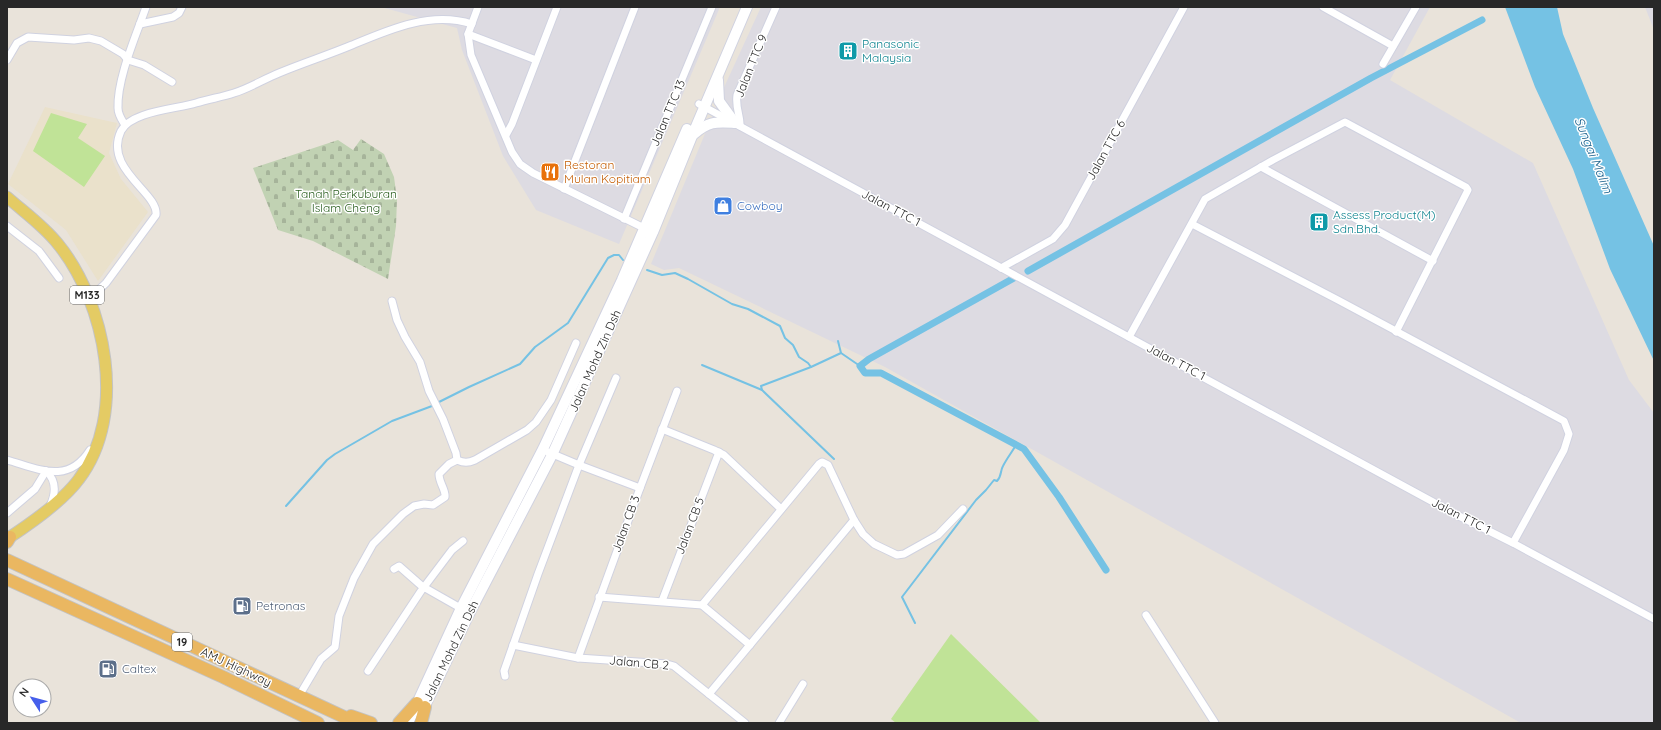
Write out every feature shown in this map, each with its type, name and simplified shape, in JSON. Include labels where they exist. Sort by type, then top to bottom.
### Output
[{"type":"highway","name":"AMJ Highway","points":[[9,559],[357,723]]},
{"type":"highway","name":"AMJ Highway","points":[[9,579],[223,677],[318,723]]},
{"type":"highway","points":[[400,723],[421,705]]},
{"type":"highway","points":[[421,705],[421,723]]},
{"type":"highway","points":[[338,714],[347,714],[371,723]]},
{"type":"main road","name":"Jalan Mohd Zin Dsh","points":[[465,611],[552,455],[649,230],[740,7]]},
{"type":"main road","name":"Jalan Mohd Zin Dsh","points":[[421,705],[622,280],[649,230],[692,136],[701,105],[718,76],[747,7]]},
{"type":"main road","points":[[718,76],[719,101],[737,125]]},
{"type":"main road","points":[[692,136],[704,126],[712,123],[737,125]]},
{"type":"main road","name":"M133","points":[[7,196],[58,243],[76,271],[90,299],[101,341],[105,368],[106,395],[104,421],[96,449],[85,470],[72,488],[49,508],[8,539]]},
{"type":"main road","points":[[408,723],[421,705]]},
{"type":"main road","points":[[416,723],[421,705]]},
{"type":"street","points":[[125,125],[120,118],[118,110],[122,80],[146,7]]},
{"type":"street","points":[[140,24],[173,17],[179,13],[182,7]]},
{"type":"street","points":[[478,7],[468,34],[471,55],[512,152],[520,164],[533,173],[564,189],[649,230]]},
{"type":"street","points":[[506,135],[512,124],[557,7]]},
{"type":"street","points":[[564,189],[635,7]]},
{"type":"street","name":"Jalan TTC 13","points":[[624,219],[712,7]]},
{"type":"street","name":"Jalan TTC 9","points":[[737,125],[740,120],[736,103],[737,95],[776,7]]},
{"type":"street","name":"Jalan TTC 6","points":[[1001,268],[1053,239],[1065,225],[1184,7]]},
{"type":"street","points":[[1324,7],[1394,46]]},
{"type":"street","points":[[1383,64],[1416,7]]},
{"type":"street","points":[[90,299],[106,283],[156,215],[157,210],[153,202],[128,174],[118,151],[118,139],[125,125],[136,118],[156,111],[188,106],[234,93],[280,73],[402,25],[443,19],[458,19],[472,24]]},
{"type":"street","points":[[468,34],[536,60]]},
{"type":"street","points":[[7,60],[17,43],[28,37],[74,40],[89,38],[101,41],[123,54],[128,60],[144,65],[172,82]]},
{"type":"street","name":"Jalan TTC 1","points":[[701,105],[1450,511],[1654,619]]},
{"type":"street","points":[[1129,337],[1205,198],[1345,122],[1466,187],[1468,190],[1467,195],[1396,332]]},
{"type":"street","points":[[1261,167],[1433,261]]},
{"type":"street","points":[[1192,224],[1564,422],[1569,434],[1564,450],[1513,543]]},
{"type":"street","points":[[7,226],[39,251],[59,278]]},
{"type":"street","points":[[392,301],[397,320],[420,362],[429,391],[444,419],[455,448],[457,460]]},
{"type":"street","points":[[299,696],[321,658],[335,647],[339,616],[354,578],[372,544],[403,514],[414,506],[424,504],[433,505],[445,497],[446,494],[439,481],[439,474],[449,464],[457,460],[467,463],[476,460],[527,430],[536,422],[551,400],[576,343]]},
{"type":"street","points":[[505,676],[504,671],[538,574],[579,466],[616,378]]},
{"type":"street","name":"Jalan CB 3","points":[[578,658],[599,597],[677,391]]},
{"type":"street","points":[[7,460],[46,471],[62,472],[80,462],[90,450],[98,430],[104,421]]},
{"type":"street","points":[[662,429],[719,452],[781,509]]},
{"type":"street","points":[[543,449],[552,455],[579,466],[640,488]]},
{"type":"street","name":"Jalan CB 5","points":[[662,601],[719,452]]},
{"type":"street","points":[[702,605],[819,464],[825,462],[828,465],[854,520],[863,534],[874,544],[890,552],[901,555],[938,535],[963,509]]},
{"type":"street","points":[[46,471],[54,484],[54,496],[49,508]]},
{"type":"street","points":[[7,513],[35,489],[46,471]]},
{"type":"street","points":[[709,694],[854,520]]},
{"type":"street","points":[[368,671],[421,591],[452,550],[464,541]]},
{"type":"street","points":[[394,569],[399,566],[424,588],[465,611]]},
{"type":"street","points":[[599,597],[702,605],[750,645]]},
{"type":"street","points":[[1146,615],[1215,723]]},
{"type":"street","name":"Jalan CB 2","points":[[513,645],[578,658],[667,664],[674,666],[745,723]]},
{"type":"street","points":[[779,723],[803,684]]},
{"type":"shaded area","points":[[381,7],[720,7],[619,244],[536,210],[503,156],[462,50],[457,28]]},
{"type":"shaded area","points":[[761,7],[1430,7],[1390,80],[1533,163],[1629,380],[1654,413],[1654,723],[1521,723],[885,367],[679,268],[664,270],[651,264],[726,83]]},
{"type":"shaded area","points":[[1645,7],[1654,7],[1654,30]]},
{"type":"shaded area","points":[[45,107],[117,123],[109,153],[121,179],[148,212],[98,281],[66,230],[8,184]]},
{"type":"green space","points":[[51,113],[87,124],[78,138],[105,156],[84,187],[33,151]]},
{"type":"green space","name":"Tanah Perkuburan Islam Cheng","points":[[361,139],[384,154],[394,177],[397,199],[396,226],[388,279],[313,241],[278,230],[253,168],[338,140],[353,150]]},
{"type":"green space","points":[[951,634],[1040,722],[1043,723],[896,723],[891,719]]},
{"type":"water","name":"Sungai Malim","points":[[1505,7],[1557,7],[1563,34],[1593,108],[1654,246],[1654,361],[1610,269],[1573,169],[1535,87]]},
{"type":"waterway","points":[[1028,271],[1371,78],[1482,20]]},
{"type":"waterway","points":[[439,402],[520,364],[535,347],[568,323],[608,258],[614,255],[619,255],[623,260]]},
{"type":"waterway","points":[[647,270],[662,275],[675,273],[732,304],[748,309],[780,326],[785,338],[793,345],[799,357],[811,367]]},
{"type":"waterway","points":[[1014,278],[869,359],[860,366],[865,373],[881,373],[1024,449],[1059,497],[1106,570]]},
{"type":"waterway","points":[[838,341],[841,353]]},
{"type":"waterway","points":[[834,459],[762,390],[761,386],[811,367],[841,353],[860,366]]},
{"type":"waterway","points":[[702,365],[762,390]]},
{"type":"waterway","points":[[286,506],[327,460],[335,454],[392,421],[432,406]]},
{"type":"waterway","points":[[915,623],[902,597],[976,500],[994,480],[997,481],[999,479],[1003,466],[1016,445]]},
{"type":"place","name":"Panasonic Malaysia","points":[[848,51]]},
{"type":"place","name":"Restoran Mulan Kopitiam","points":[[550,172]]},
{"type":"place","name":"Cowboy","points":[[723,206]]},
{"type":"place","name":"Assess Product(M) Sdn.Bhd.","points":[[1319,222]]},
{"type":"place","name":"Petronas","points":[[242,606]]},
{"type":"place","name":"Caltex","points":[[108,669]]}]
